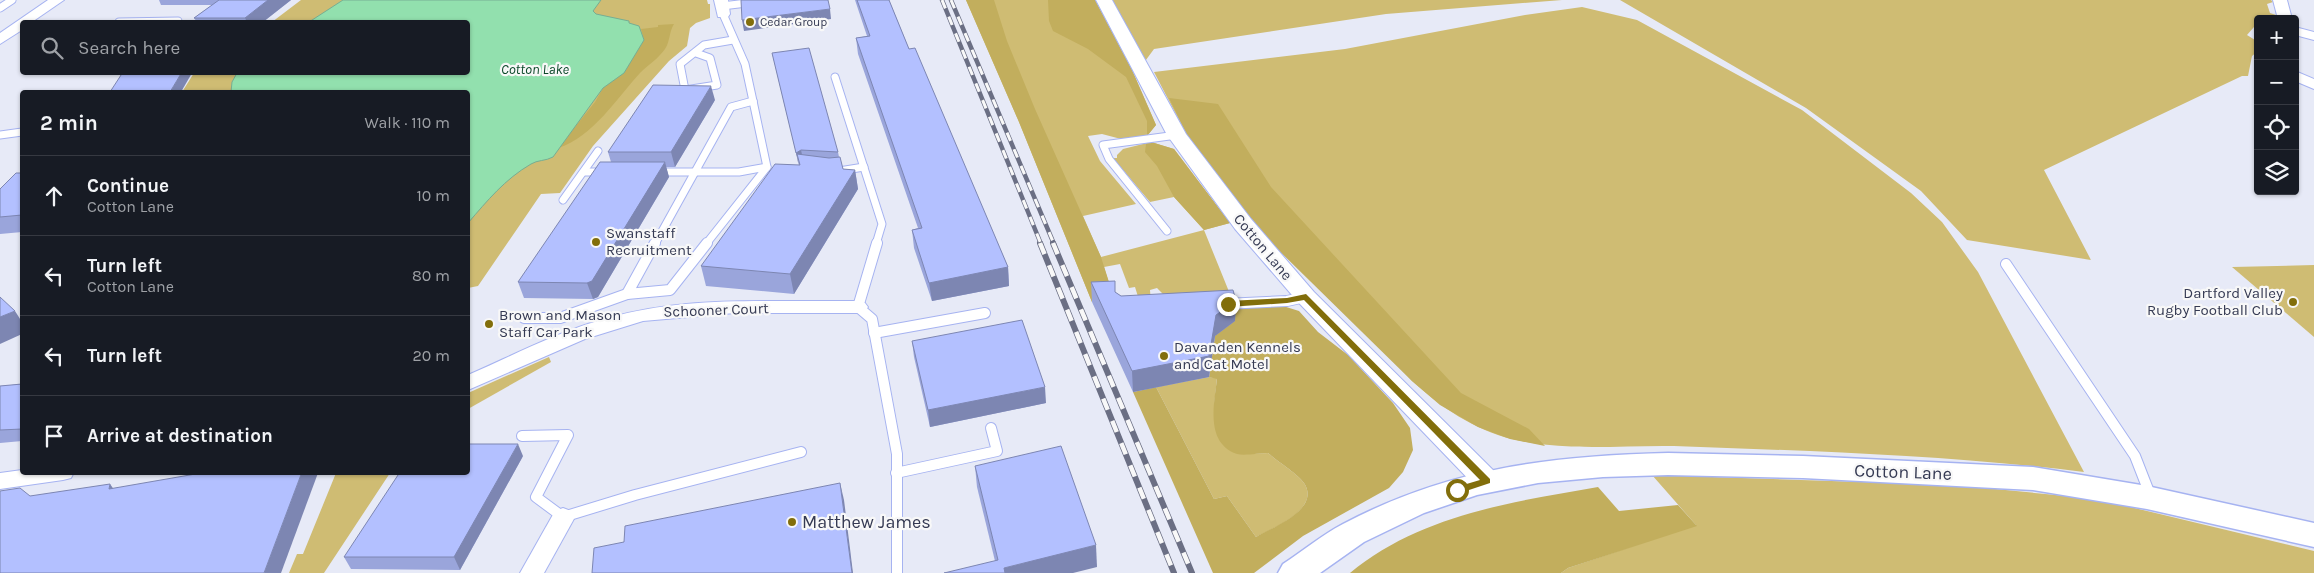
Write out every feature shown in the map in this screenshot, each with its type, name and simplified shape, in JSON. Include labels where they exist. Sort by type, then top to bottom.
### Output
[{"type":"main road","name":"Cotton Lane","points":[[1296,572],[1365,527],[1423,502],[1487,481],[1526,472],[1587,465],[1633,463],[1698,464],[2044,479],[2152,499],[2314,535]]},
{"type":"street","points":[[28,20],[57,0]]},
{"type":"street","name":"Cotton Lane","points":[[1104,0],[1177,135],[1243,224],[1306,297],[1487,481]]},
{"type":"street","points":[[2280,0],[2284,15]]},
{"type":"street","points":[[0,40],[20,25]]},
{"type":"street","points":[[2299,32],[2314,36]]},
{"type":"street","points":[[2299,77],[2314,85]]},
{"type":"street","name":"Schooner Court","points":[[470,382],[607,325],[653,313],[696,309],[858,307]]},
{"type":"street","points":[[0,481],[42,475]]},
{"type":"street","points":[[532,573],[563,517]]},
{"type":"lane","points":[[0,8],[12,0]]},
{"type":"lane","points":[[524,318],[560,318],[628,294],[670,290],[767,166],[743,58],[733,40],[722,7],[772,0]]},
{"type":"lane","points":[[696,53],[710,58],[717,84],[686,90],[680,64],[704,46],[733,40]]},
{"type":"lane","points":[[835,77],[882,224],[858,307],[872,319],[897,454],[897,573]]},
{"type":"lane","points":[[628,294],[731,107],[754,101]]},
{"type":"lane","points":[[0,135],[20,132]]},
{"type":"lane","points":[[1168,231],[1109,159],[1103,146],[1177,135]]},
{"type":"lane","points":[[563,200],[585,172],[598,151]]},
{"type":"lane","points":[[644,172],[739,172],[767,166]]},
{"type":"lane","points":[[833,172],[864,167]]},
{"type":"lane","points":[[585,172],[614,172]]},
{"type":"lane","points":[[2006,264],[2135,456],[2152,499]]},
{"type":"lane","points":[[1218,304],[1287,301],[1306,297]]},
{"type":"lane","points":[[874,334],[985,313]]},
{"type":"lane","points":[[896,473],[997,451],[991,428]]},
{"type":"lane","points":[[522,436],[568,435],[536,497],[563,517],[801,452]]},
{"type":"shaded area","name":"Cotton Lake","points":[[301,0],[707,0],[708,4],[710,4],[710,18],[696,23],[690,28],[687,46],[669,61],[593,146],[560,193],[541,194],[478,286],[470,288],[470,90],[183,90],[193,75],[470,75],[470,20],[275,20]]},
{"type":"shaded area","points":[[966,0],[1095,0],[1132,70],[1156,125],[1147,136],[1121,139],[1102,134],[1088,136],[1100,161],[1136,204],[1083,216],[1101,257],[1204,230],[1232,299],[1164,295],[1157,288],[1150,290],[1151,303],[1140,303],[1135,287],[1129,288],[1120,264],[1104,267],[1109,283],[1092,302],[1019,122]]},
{"type":"shaded area","points":[[966,0],[994,0],[1007,41],[1035,109],[1101,257],[1115,301],[1092,302],[1019,122]]},
{"type":"shaded area","points":[[1048,0],[1095,0],[1132,70],[1156,125],[1147,136],[1147,121],[1126,77],[1088,49],[1053,31],[1049,21]]},
{"type":"shaded area","points":[[1110,0],[1562,0],[1386,14],[1154,49],[1143,64]]},
{"type":"shaded area","points":[[1620,0],[2271,0],[2273,2],[2267,4],[2270,13],[2276,15],[2254,15],[2254,27],[2247,35],[2254,39],[2254,54],[2248,76],[2242,76],[2044,170],[2091,260],[1967,240],[1921,191],[1806,108]]},
{"type":"shaded area","points":[[1582,7],[1637,20],[1802,110],[1911,193],[1942,222],[1978,272],[2084,472],[1982,461],[1879,454],[1674,446],[1572,447],[1532,443],[1484,430],[1446,408],[1412,381],[1191,143],[1154,72],[1345,49],[1525,15]]},
{"type":"shaded area","points":[[674,24],[665,49],[640,73],[603,116],[571,143],[558,148],[595,102],[603,88],[624,72],[644,40],[641,29]]},
{"type":"shaded area","points":[[1169,98],[1218,104],[1271,187],[1461,393],[1529,429],[1545,446],[1510,439],[1478,427],[1440,405],[1412,381],[1260,232],[1191,143]]},
{"type":"shaded area","points":[[1151,142],[1174,149],[1230,223],[1204,230],[1174,197],[1150,202],[1113,158],[1117,158],[1117,155],[1123,149]]},
{"type":"shaded area","points":[[1151,142],[1174,149],[1230,223],[1204,230],[1174,197],[1157,166],[1145,152],[1146,144]]},
{"type":"shaded area","name":"Dartford Valley Rugby Football Club","points":[[2314,265],[2314,337],[2232,267]]},
{"type":"shaded area","points":[[1283,306],[1299,311],[1318,332],[1348,355],[1393,403],[1410,428],[1413,450],[1403,472],[1389,488],[1303,536],[1254,573],[1213,573],[1133,392],[1156,387],[1214,499],[1227,496],[1256,537],[1283,522],[1301,509],[1306,501],[1308,492],[1304,483],[1268,453],[1237,454],[1227,449],[1220,441],[1214,422],[1214,400],[1217,379],[1209,377],[1215,336],[1231,308]]},
{"type":"shaded area","points":[[549,357],[551,362],[470,408],[470,392]]},
{"type":"shaded area","points":[[1209,377],[1217,378],[1214,406],[1238,454],[1268,453],[1301,479],[1308,492],[1306,501],[1301,509],[1293,516],[1256,537],[1227,496],[1214,499],[1156,387]]},
{"type":"shaded area","points":[[335,475],[389,475],[324,573],[289,573],[297,554],[303,554]]},
{"type":"shaded area","points":[[1652,475],[1954,485],[2097,499],[2314,551],[2314,573],[1561,573],[1568,568],[1696,525]]},
{"type":"shaded area","points":[[1598,487],[1619,511],[1678,505],[1697,526],[1568,568],[1561,573],[1350,573],[1377,553],[1406,537],[1437,524],[1500,506]]},
{"type":"water","name":"Cotton Lake","points":[[343,0],[601,0],[593,11],[596,14],[629,21],[629,23],[639,26],[644,40],[624,73],[603,88],[553,157],[533,163],[513,176],[470,221],[470,90],[231,90],[232,82],[236,75],[470,75],[470,20],[312,20]]},
{"type":"building","points":[[219,0],[268,0],[245,18],[194,18]]},
{"type":"building","points":[[741,0],[828,0],[830,9],[742,20]]},
{"type":"building","points":[[857,0],[889,0],[909,49],[915,48],[1008,267],[929,283],[912,230],[922,228],[856,38],[870,36]]},
{"type":"building","points":[[809,48],[838,152],[801,150],[796,153],[772,53]]},
{"type":"building","points":[[121,75],[180,75],[171,90],[111,90]]},
{"type":"building","points":[[653,85],[711,86],[671,152],[608,152]]},
{"type":"building","points":[[797,154],[829,158],[840,157],[843,169],[855,170],[790,274],[701,266],[775,164],[800,165]]},
{"type":"building","name":"Swanstaff Recruitment","points":[[600,162],[665,162],[592,281],[587,283],[518,282]]},
{"type":"building","points":[[16,173],[20,173],[20,215],[0,217],[0,189]]},
{"type":"building","name":"Davanden Kennels and Cat Motel","points":[[1115,281],[1115,292],[1121,296],[1233,290],[1236,301],[1216,315],[1209,356],[1132,371],[1091,282]]},
{"type":"building","points":[[0,297],[15,311],[0,317]]},
{"type":"building","points":[[1022,320],[1045,387],[928,410],[912,341]]},
{"type":"building","points":[[20,384],[20,429],[0,430],[0,386]]},
{"type":"building","points":[[470,444],[518,444],[454,557],[344,557],[398,475],[470,475]]},
{"type":"building","points":[[1061,446],[1096,545],[1004,568],[1005,573],[944,573],[998,560],[975,466]]},
{"type":"building","points":[[190,475],[301,475],[264,573],[0,573],[0,491],[20,488],[30,496],[110,484],[109,489]]},
{"type":"building","name":"Matthew James","points":[[840,483],[852,573],[592,573],[594,548],[624,542],[625,526]]},
{"type":"railway","points":[[942,0],[1041,244]]},
{"type":"railway","points":[[951,0],[1054,244]]},
{"type":"railway","points":[[1040,243],[1174,573]]},
{"type":"railway","points":[[1053,243],[1192,573]]},
{"type":"place","name":"Cedar Group","points":[[750,22]]},
{"type":"place","name":"Swanstaff Recruitment","points":[[596,242]]},
{"type":"place","name":"Dartford Valley Rugby Football Club","points":[[2293,302]]},
{"type":"place","name":"Brown and Mason Staff Car Park","points":[[489,324]]},
{"type":"place","name":"Davanden Kennels and Cat Motel","points":[[1164,356]]},
{"type":"place","name":"Matthew James","points":[[792,522]]},
{"type":"route","points":[[1228,304],[1287,301],[1306,297],[1487,481],[1457,490]]}]
